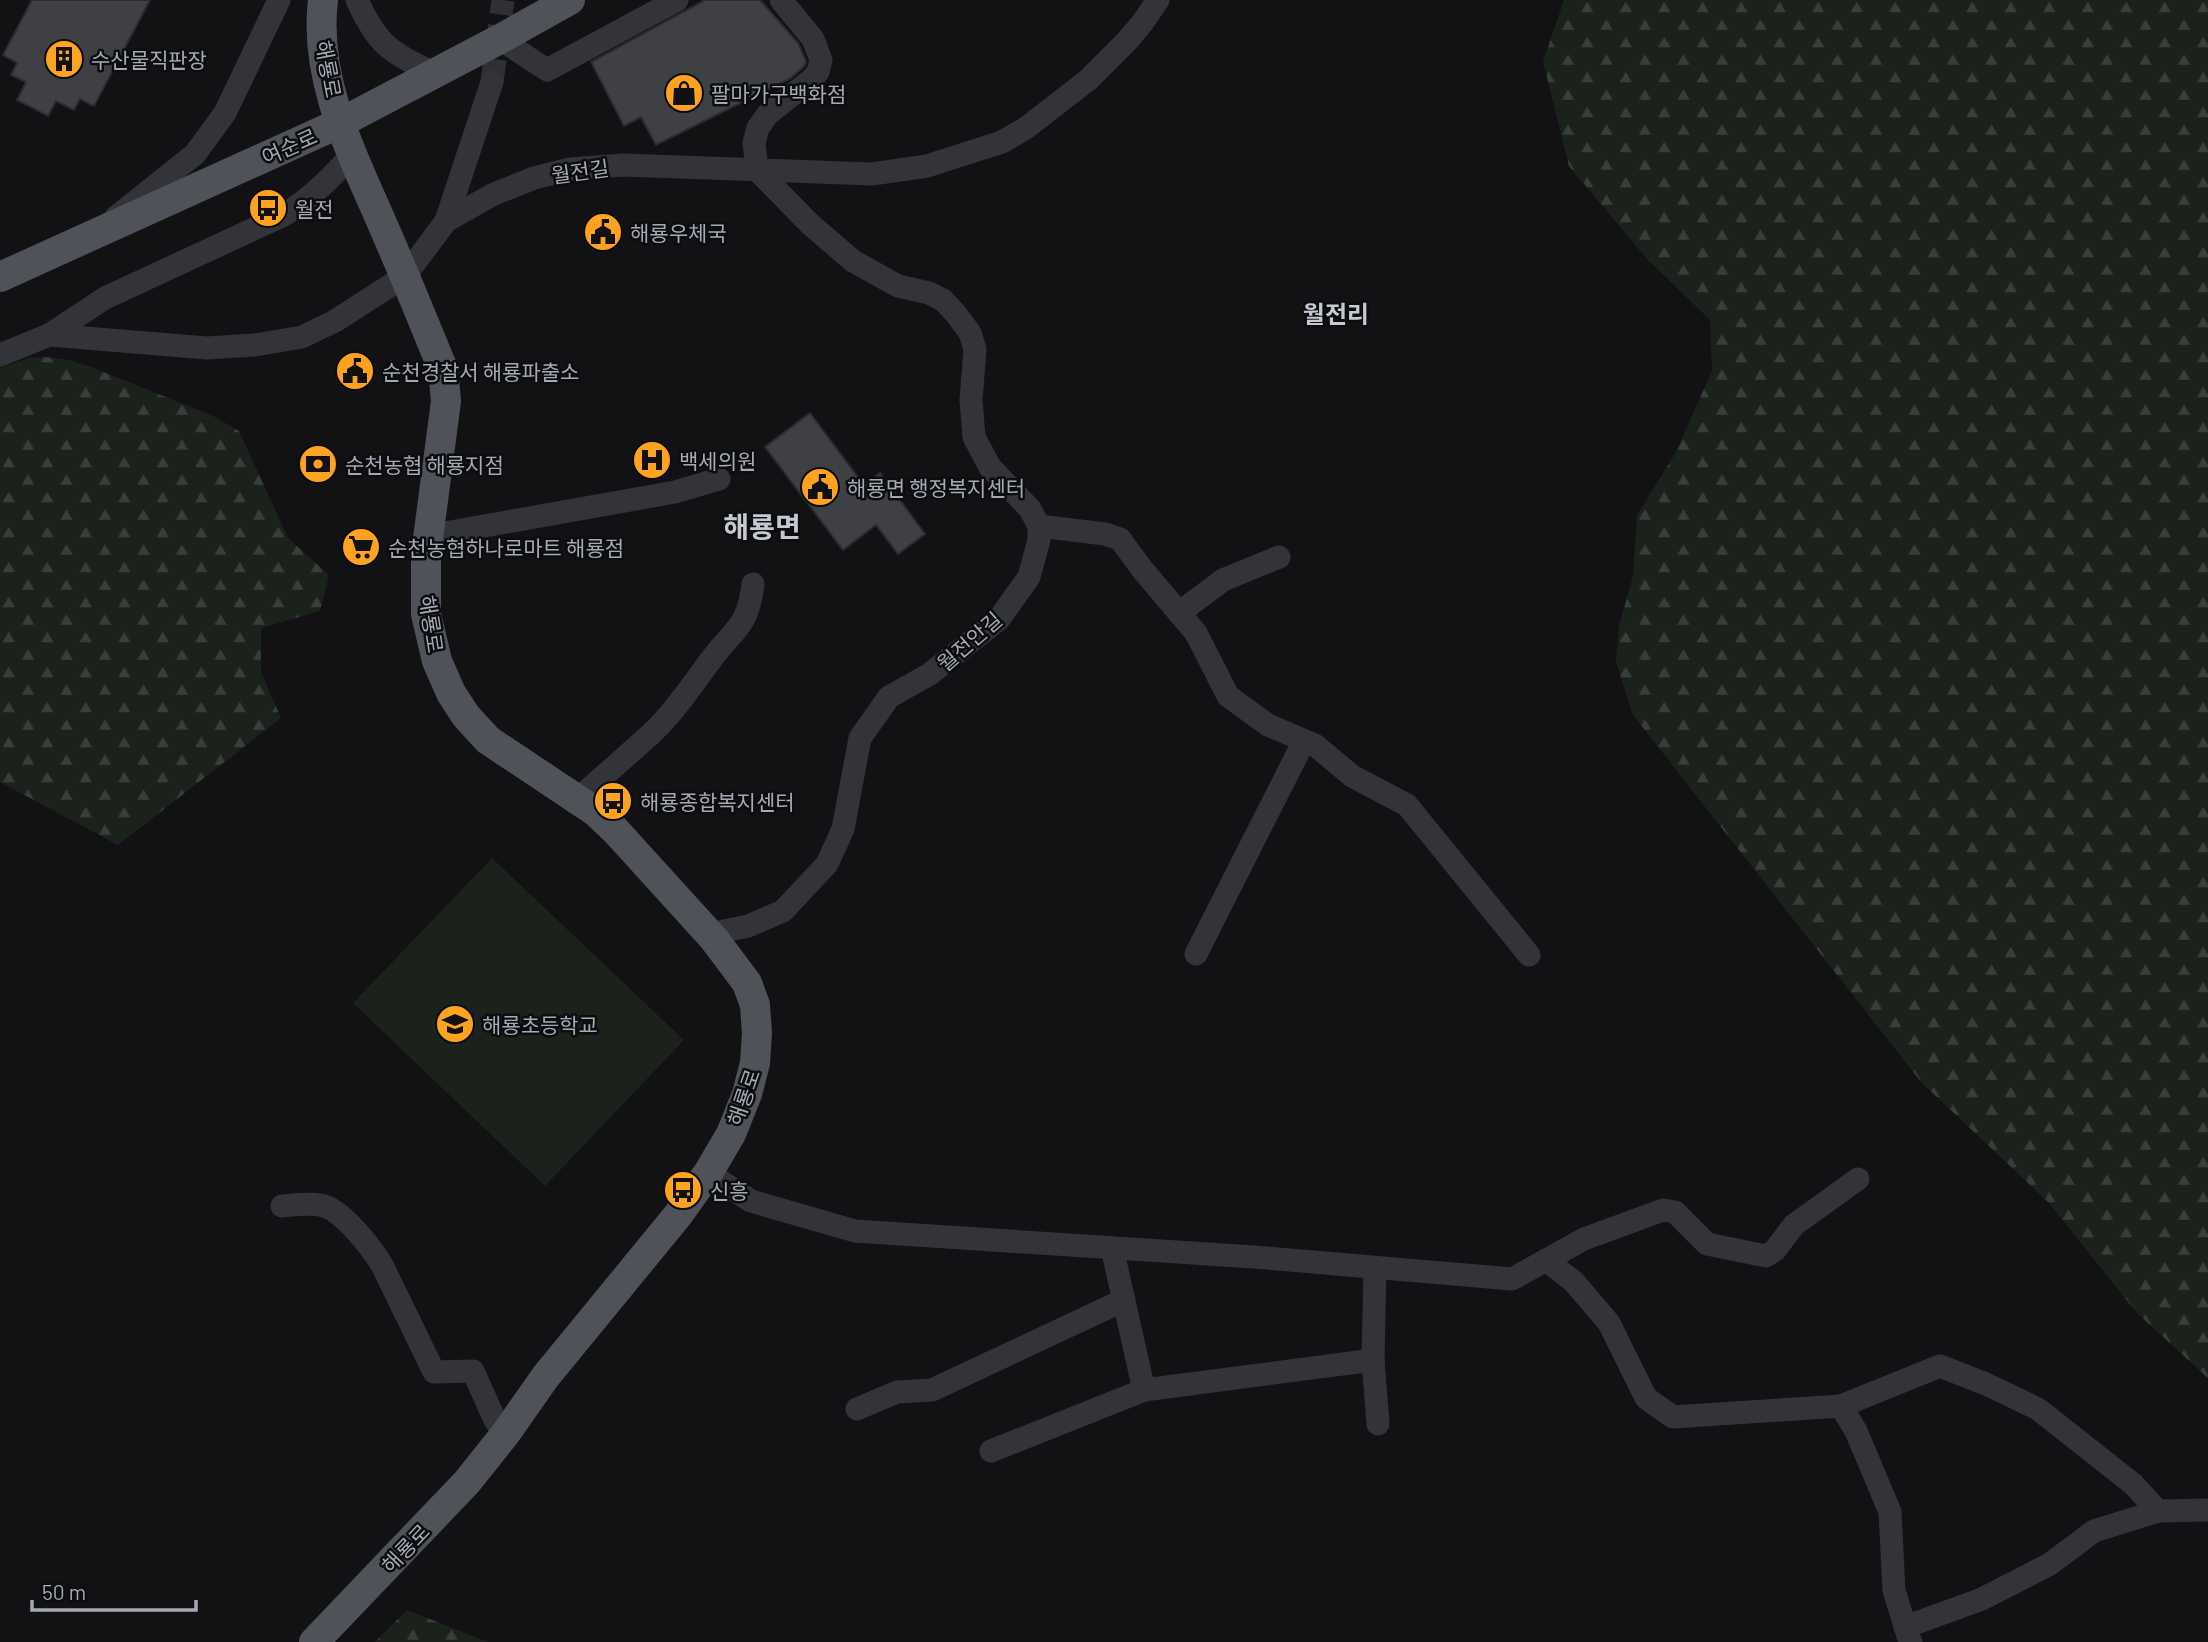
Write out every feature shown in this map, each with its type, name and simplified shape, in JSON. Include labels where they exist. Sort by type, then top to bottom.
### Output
[{"type":"main road","name":"여순로","points":[[0,277],[340,123],[570,0]]},
{"type":"main road","name":"해룡로","points":[[314,1642],[467,1482],[546,1376],[678,1215],[708,1173],[731,1134],[747,1094],[755,1063],[757,1033],[755,1005],[747,983],[710,934],[615,830],[596,813],[488,740],[466,716],[451,693],[437,661],[426,614],[426,554],[446,401],[443,369],[340,123],[324,61],[321,29],[326,2]]},
{"type":"street","points":[[97,232],[195,154],[225,113],[279,0]]},
{"type":"street","points":[[357,0],[369,26],[380,41],[402,58],[433,73]]},
{"type":"street","points":[[500,39],[547,70],[677,0]]},
{"type":"street","points":[[781,0],[813,39],[821,60],[818,72],[811,80],[768,114],[758,128],[754,143],[757,170],[810,224],[853,261],[898,286],[929,293],[943,300],[956,314],[970,332],[975,349],[971,400],[974,437],[990,467],[1030,509],[1039,526],[1105,534],[1121,539],[1142,569],[1196,633],[1228,696],[1268,725],[1315,745],[1352,776],[1407,806],[1529,955]]},
{"type":"street","name":"월전길","points":[[0,355],[49,335],[207,348],[255,345],[302,337],[335,320],[405,276],[446,221],[492,195],[534,178],[570,169],[623,165],[872,174],[927,166],[1002,142],[1047,113],[1088,80],[1127,41],[1158,0]]},
{"type":"street","points":[[446,221],[492,82]]},
{"type":"street","points":[[49,335],[105,298],[284,215],[309,199],[332,178],[352,154]]},
{"type":"street","points":[[428,536],[675,492],[719,480]]},
{"type":"street","name":"월전안길","points":[[710,934],[747,926],[783,911],[827,864],[843,829],[860,738],[889,697],[930,674],[999,620],[1029,577],[1039,540],[1039,526]]},
{"type":"street","points":[[1180,613],[1223,580],[1279,557]]},
{"type":"street","points":[[577,800],[654,731],[681,700],[712,657],[742,624],[750,607],[753,584]]},
{"type":"street","points":[[1196,954],[1304,741]]},
{"type":"street","points":[[708,1173],[751,1201],[855,1231],[1254,1257],[1512,1279],[1584,1239],[1662,1210],[1675,1212],[1707,1244],[1766,1256],[1775,1251],[1794,1225],[1858,1179]]},
{"type":"street","points":[[282,1206],[320,1205],[332,1209],[372,1248],[433,1372],[472,1371],[495,1420],[506,1433]]},
{"type":"street","points":[[1112,1248],[1144,1390]]},
{"type":"street","points":[[1546,1261],[1574,1282],[1609,1323],[1646,1398],[1673,1417],[1841,1406],[1940,1366],[2038,1409],[2133,1484],[2158,1511]]},
{"type":"street","points":[[1375,1268],[1373,1360],[1378,1424]]},
{"type":"street","points":[[857,1409],[897,1392],[932,1390],[1124,1300]]},
{"type":"street","points":[[991,1451],[1144,1390],[1373,1360]]},
{"type":"street","points":[[1841,1406],[1856,1431],[1890,1512],[1894,1590],[1908,1634],[2050,1564],[2094,1531],[2158,1511],[2208,1510]]},
{"type":"green space","points":[[1564,0],[2208,0],[2208,1378],[2137,1313],[2049,1203],[1922,1083],[1633,715],[1616,662],[1619,626],[1633,576],[1637,515],[1675,454],[1712,371],[1710,320],[1647,259],[1569,166],[1543,62]]},
{"type":"green space","points":[[46,357],[91,367],[213,416],[239,431],[288,538],[329,575],[320,611],[261,628],[261,672],[281,718],[118,845],[0,782],[0,368],[29,358]]},
{"type":"green space","points":[[492,858],[684,1040],[545,1186],[353,1003]]},
{"type":"green space","points":[[407,1610],[488,1642],[375,1642]]},
{"type":"building","name":"수산물직판장","points":[[32,0],[150,0],[94,106],[80,99],[74,110],[56,101],[48,116],[17,100],[26,82],[11,75],[17,63],[3,55]]},
{"type":"building","name":"팔마가구백화점","points":[[705,0],[760,0],[798,43],[806,61],[805,65],[791,78],[656,145],[641,117],[624,126],[591,62]]},
{"type":"building","name":"해룡면 행정복지센터","points":[[810,413],[864,485],[880,473],[925,534],[898,554],[876,525],[843,550],[765,447]]},
{"type":"tunnel","points":[[492,82],[503,0]]},
{"type":"place","name":"수산물직판장","points":[[64,59]]},
{"type":"place","name":"팔마가구백화점","points":[[684,93]]},
{"type":"place","name":"월전","points":[[268,208]]},
{"type":"place","name":"해룡우체국","points":[[603,232]]},
{"type":"place","name":"순천경찰서 해룡파출소","points":[[355,371]]},
{"type":"place","name":"백세의원","points":[[652,460]]},
{"type":"place","name":"순천농협 해룡지점","points":[[318,464]]},
{"type":"place","name":"해룡면 행정복지센터","points":[[820,487]]},
{"type":"place","name":"순천농협하나로마트 해룡점","points":[[361,547]]},
{"type":"place","name":"해룡종합복지센터","points":[[613,801]]},
{"type":"place","name":"해룡초등학교","points":[[455,1024]]},
{"type":"place","name":"신흥","points":[[683,1190]]},
{"type":"district","name":"월전리","points":[[1336,313]]},
{"type":"district","name":"해룡면","points":[[762,526]]}]
